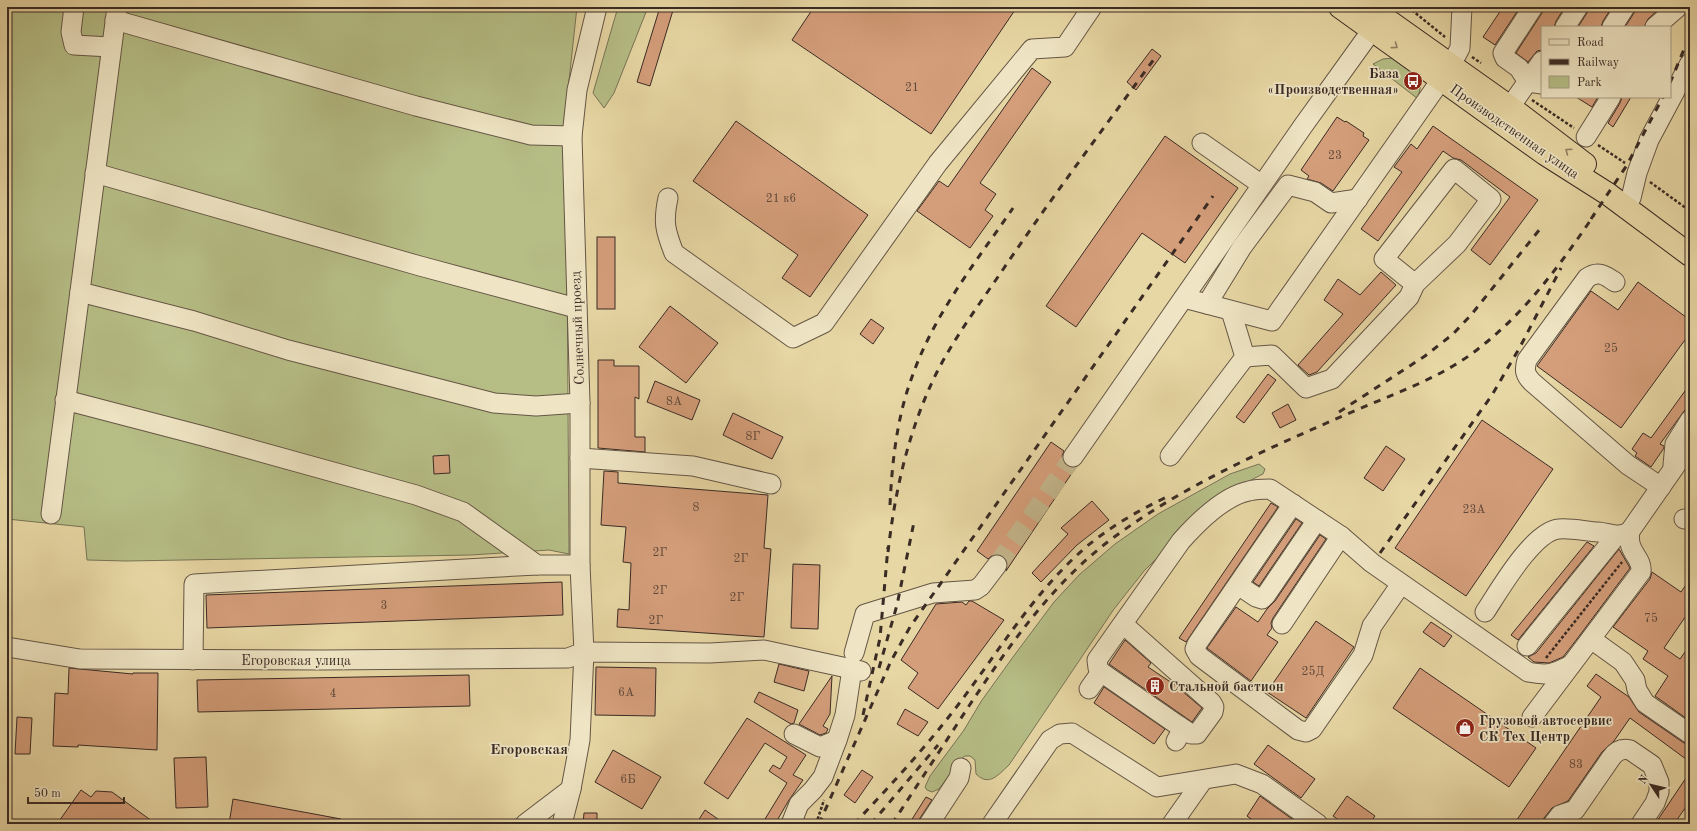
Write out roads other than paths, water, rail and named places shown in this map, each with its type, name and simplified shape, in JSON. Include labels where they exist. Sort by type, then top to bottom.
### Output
[{"type":"highway","name":"Производственная улица","points":[[1369,7],[1451,65],[1545,154],[1608,194],[1690,255]]},
{"type":"highway","name":"Производственная улица","points":[[1347,9],[1372,30],[1451,65],[1525,92],[1631,198],[1690,239]]},
{"type":"street","points":[[74,7],[71,32],[74,46],[111,47]]},
{"type":"street","name":"Солнечный проезд","points":[[562,824],[571,788],[580,740],[584,652],[580,565],[580,403],[572,136],[577,90],[597,7]]},
{"type":"street","points":[[668,198],[665,211],[665,232],[674,253],[793,338],[824,323],[938,163],[1032,49],[1065,47],[1092,7]]},
{"type":"street","points":[[1184,298],[1272,321],[1451,65],[1462,7]]},
{"type":"street","points":[[1525,92],[1519,68],[1505,58],[1503,53],[1533,7]]},
{"type":"street","points":[[1566,26],[1578,7]]},
{"type":"street","points":[[1613,26],[1625,7]]},
{"type":"street","points":[[1656,26],[1678,7]]},
{"type":"street","points":[[51,514],[116,13],[416,106],[531,135],[572,136]]},
{"type":"street","points":[[1073,457],[1372,30]]},
{"type":"street","points":[[1525,92],[1541,63]]},
{"type":"street","points":[[1631,198],[1637,173],[1649,140],[1690,63]]},
{"type":"street","points":[[1586,137],[1610,98]]},
{"type":"street","points":[[1202,143],[1262,185]]},
{"type":"street","points":[[1170,456],[1245,357],[1272,355],[1306,388],[1332,379],[1409,297],[1415,284],[1457,244],[1491,199],[1454,169],[1384,259],[1415,284]]},
{"type":"street","points":[[95,173],[420,266],[576,308]]},
{"type":"street","points":[[1207,304],[1242,247],[1288,185],[1315,192],[1331,203],[1358,199]]},
{"type":"street","points":[[1615,282],[1604,274],[1597,273],[1587,278],[1527,360],[1524,368],[1526,376],[1532,382],[1628,465],[1661,487]]},
{"type":"street","points":[[80,292],[194,321],[288,350],[396,376],[494,403],[536,406],[580,403]]},
{"type":"street","points":[[1231,311],[1245,357]]},
{"type":"street","points":[[66,400],[416,495],[463,512],[537,565]]},
{"type":"street","points":[[1672,471],[1675,444],[1690,420]]},
{"type":"street","points":[[1527,646],[1623,534],[1661,487],[1690,444]]},
{"type":"street","points":[[580,458],[693,466],[771,484]]},
{"type":"street","points":[[1123,624],[1212,702],[1214,707],[1213,712],[1198,734],[1177,734],[1101,672],[1098,668],[1097,660],[1181,541],[1197,524],[1223,503],[1247,491],[1270,489],[1341,536],[1357,552],[1528,672],[1542,675],[1554,674],[1571,665]]},
{"type":"street","points":[[1293,504],[1195,649],[1196,653],[1298,730],[1306,732],[1312,729],[1363,655],[1372,626],[1401,584]]},
{"type":"street","points":[[1238,585],[1256,597],[1262,599],[1317,520]]},
{"type":"street","points":[[1485,612],[1530,548],[1548,533],[1558,529],[1623,534],[1629,539],[1632,550],[1640,564],[1641,572],[1532,717]]},
{"type":"street","points":[[1282,624],[1341,536]]},
{"type":"street","points":[[193,660],[194,584],[537,565],[580,565]]},
{"type":"street","points":[[791,824],[799,804],[823,777],[837,740],[845,715],[865,614],[933,594],[975,590],[981,586],[997,565]]},
{"type":"street","points":[[1591,639],[1623,662],[1635,680],[1638,690],[1645,703],[1690,734]]},
{"type":"street","name":"Егоровская улица","points":[[9,647],[80,659],[193,660],[568,658],[584,652],[710,653],[764,650],[856,664]]},
{"type":"street","points":[[1089,689],[1101,672]]},
{"type":"street","points":[[992,824],[1050,740],[1060,734],[1072,733],[1157,787],[1236,774],[1262,784],[1318,824]]},
{"type":"street","points":[[794,734],[820,747],[837,740]]},
{"type":"street","points":[[1554,824],[1560,815],[1574,810],[1615,752],[1626,749],[1630,750],[1652,765],[1659,782],[1655,804],[1641,824]]},
{"type":"street","points":[[929,824],[959,778],[961,768]]},
{"type":"street","points":[[1172,824],[1203,780]]},
{"type":"street","points":[[525,824],[571,788]]},
{"type":"tunnel","points":[[997,565],[1073,457]]},
{"type":"railway","points":[[1671,81],[1690,35]]},
{"type":"railway","points":[[888,552],[899,483],[911,437],[927,393],[944,358],[1022,241],[1154,59]]},
{"type":"railway","points":[[1591,219],[1627,165],[1662,98]]},
{"type":"railway","points":[[819,824],[891,661],[910,627],[1213,196]]},
{"type":"railway","points":[[890,505],[892,472],[899,424],[907,392],[921,354],[957,289],[1013,208]]},
{"type":"railway","points":[[892,824],[981,688],[1015,640],[1052,594],[1094,553],[1144,517],[1199,484],[1257,454],[1414,386],[1463,360],[1495,335],[1527,304],[1569,252],[1594,215]]},
{"type":"railway","points":[[1339,412],[1425,356],[1453,334],[1471,315],[1540,229]]},
{"type":"railway","points":[[1380,553],[1492,395],[1520,347],[1561,268]]},
{"type":"railway","points":[[854,824],[933,736],[958,705],[1033,603],[1067,564],[1096,539],[1116,525],[1171,495]]},
{"type":"railway","points":[[879,668],[897,605],[914,522]]},
{"type":"railway","points":[[863,715],[880,638],[888,547]]},
{"type":"railway","points":[[871,824],[938,745]]},
{"type":"place","name":"База «Производственная»","points":[[1413,81]]},
{"type":"place","name":"Стальной бастион","points":[[1155,686]]},
{"type":"place","name":"Грузовой автосервис СК Тех Центр","points":[[1465,728]]},
{"type":"district","name":"Егоровская","points":[[529,749]]}]
